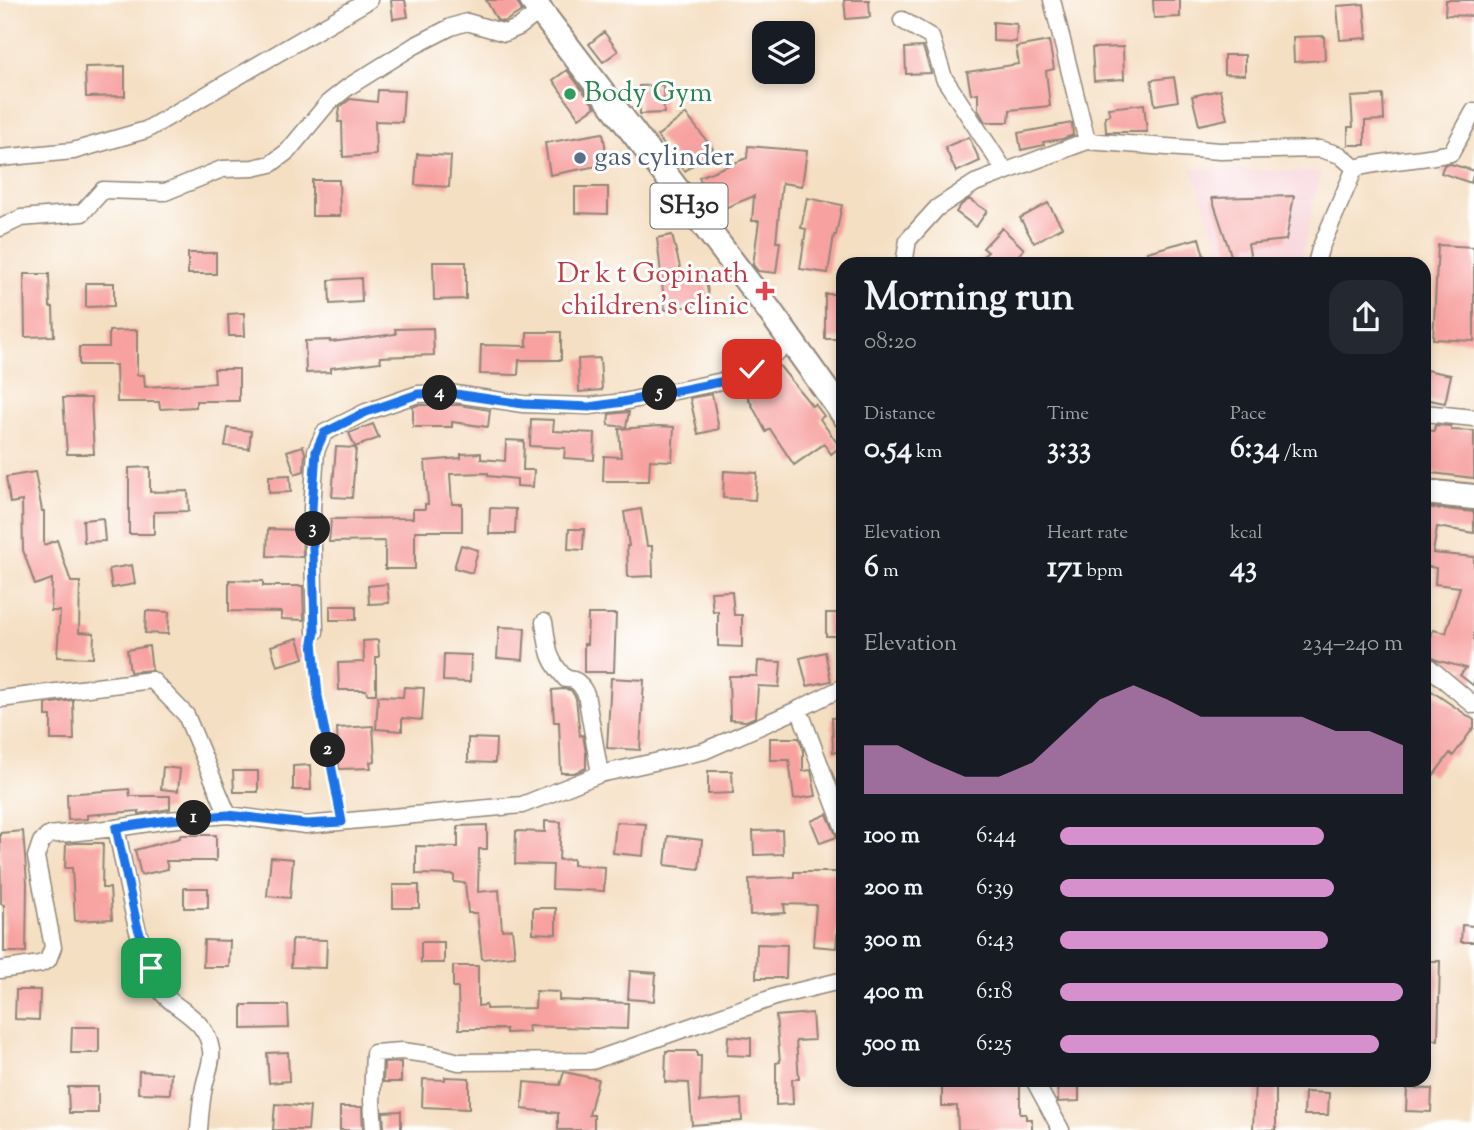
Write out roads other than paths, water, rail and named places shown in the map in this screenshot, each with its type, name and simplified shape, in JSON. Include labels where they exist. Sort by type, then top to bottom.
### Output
[{"type":"main road","name":"SH30","points":[[536,6],[836,404]]},
{"type":"main road","points":[[1431,493],[1474,498]]},
{"type":"street","points":[[0,158],[73,151],[146,130],[369,0]]},
{"type":"street","points":[[1052,0],[1087,141]]},
{"type":"street","points":[[0,228],[21,218],[82,213],[103,190],[165,192],[222,169],[253,168],[271,164],[289,151],[328,103],[348,87],[414,46],[467,22],[505,33],[519,27],[536,6]]},
{"type":"street","points":[[902,20],[931,37],[944,78],[1005,171]]},
{"type":"street","points":[[1355,168],[1385,161],[1423,159],[1451,153],[1474,111]]},
{"type":"street","points":[[905,257],[908,240],[937,208],[975,183],[1087,141],[1220,151],[1320,149],[1340,155],[1355,168]]},
{"type":"street","points":[[1318,257],[1355,168]]},
{"type":"street","points":[[315,632],[312,508],[316,451],[324,433],[366,412],[418,394],[449,393],[523,404],[589,407],[623,402],[732,379],[792,342]]},
{"type":"street","points":[[1431,414],[1474,418]]},
{"type":"street","points":[[544,622],[547,652],[553,664],[566,679],[575,679],[580,683],[586,694],[600,774]]},
{"type":"street","points":[[1431,669],[1474,705]]},
{"type":"street","points":[[0,699],[152,680],[186,715],[228,815]]},
{"type":"street","points":[[0,970],[40,964],[48,960],[53,947],[36,857],[41,842],[49,835],[228,815],[306,824],[522,805],[600,774],[704,751],[836,691]]},
{"type":"street","points":[[799,709],[836,808]]},
{"type":"street","points":[[116,828],[137,925],[158,985],[166,998],[184,1009],[200,1025],[212,1052],[203,1091],[203,1129]]},
{"type":"street","points":[[374,1130],[374,1053],[384,1051],[432,1055],[459,1062],[592,1060],[778,996],[836,982]]},
{"type":"street","points":[[1038,1087],[1061,1130]]},
{"type":"place","name":"Body Gym","points":[[570,94]]},
{"type":"place","name":"gas cylinder","points":[[580,158]]},
{"type":"place","name":"Dr k t Gopinath children’s clinic","points":[[765,291]]}]
